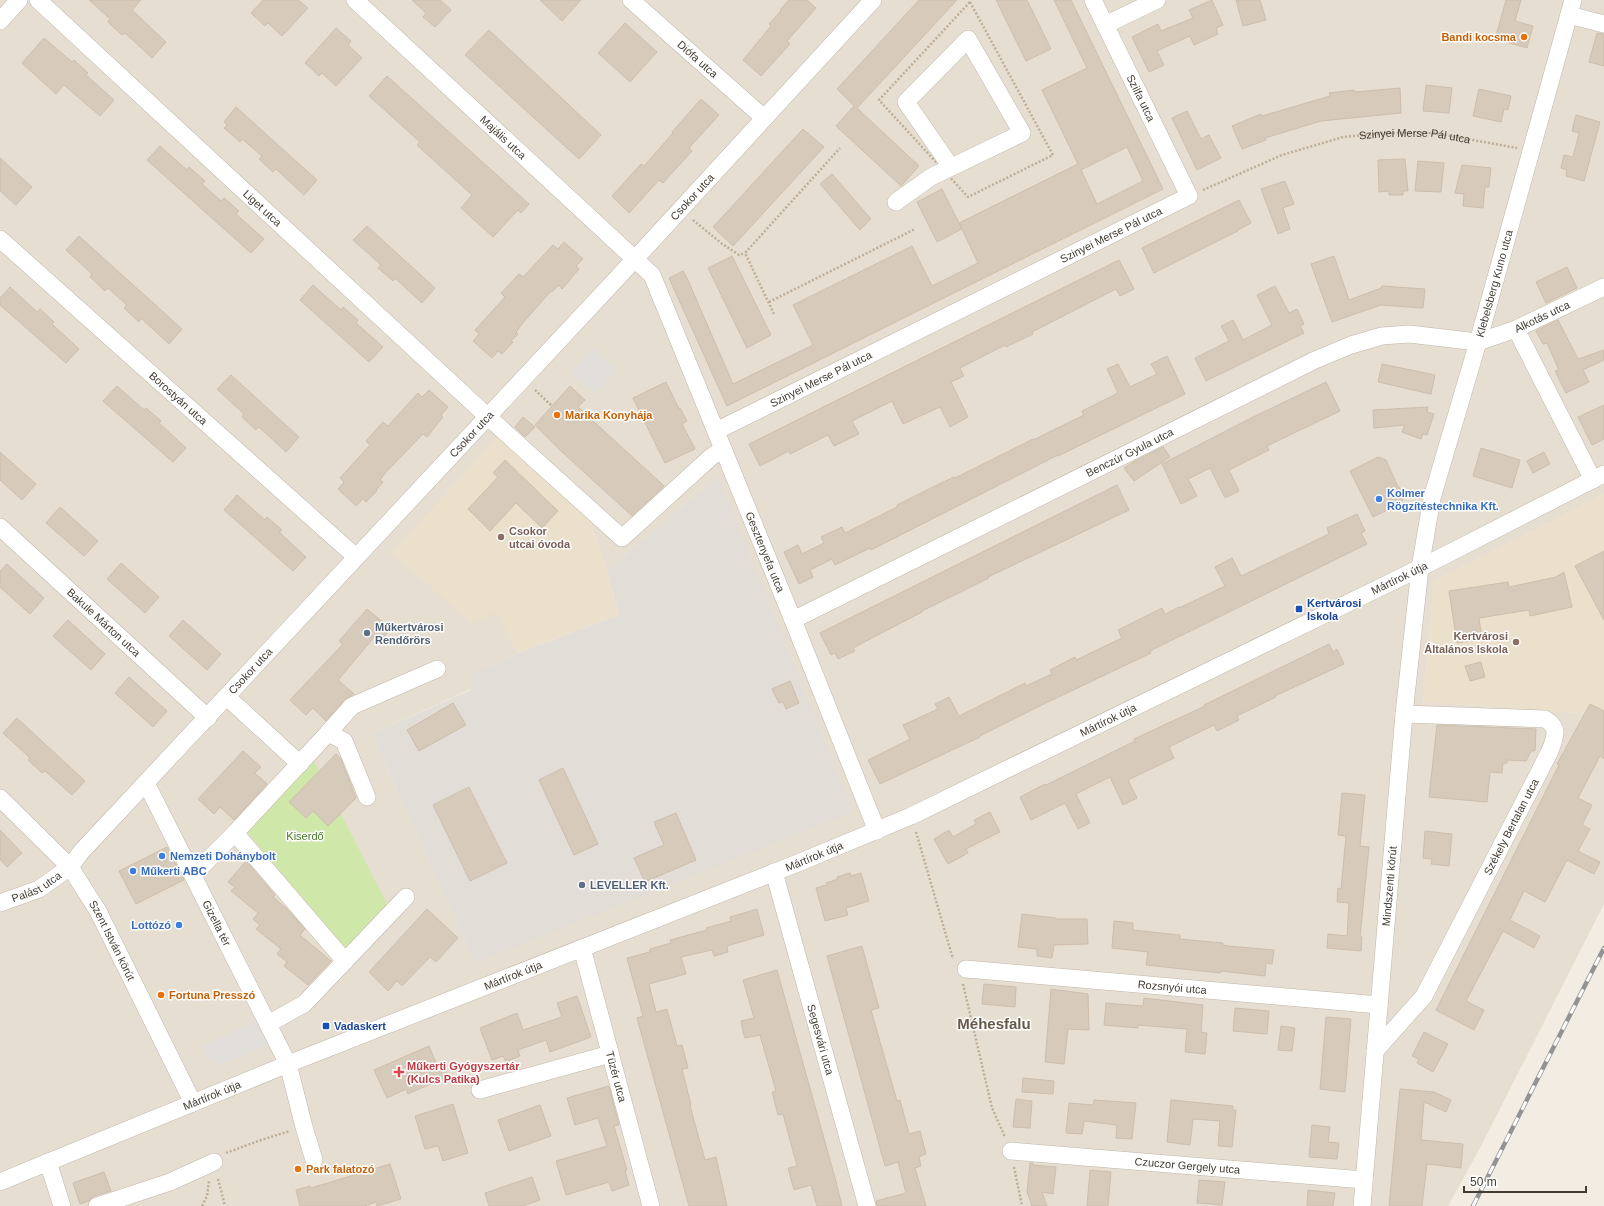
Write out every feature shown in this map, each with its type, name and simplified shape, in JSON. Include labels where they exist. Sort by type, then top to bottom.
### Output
[{"type":"street","points":[[0,21],[19,0]]},
{"type":"street","name":"Liget utca","points":[[38,0],[622,538],[711,457],[723,448]]},
{"type":"street","name":"Majális utca","points":[[355,0],[652,275]]},
{"type":"street","name":"Diófa utca","points":[[631,0],[764,118]]},
{"type":"street","name":"Csokor utca","points":[[70,868],[81,852],[208,718],[226,696],[635,259],[873,0]]},
{"type":"street","name":"Szilfa utca","points":[[1093,0],[1189,196]]},
{"type":"street","points":[[1106,24],[1157,0]]},
{"type":"street","points":[[1571,7],[1604,24]]},
{"type":"street","name":"Klebelsberg Kuno utca","points":[[1420,568],[1432,498],[1478,342],[1571,7]]},
{"type":"street","points":[[896,202],[931,177],[1022,133],[968,39],[906,102],[947,169]]},
{"type":"street","name":"Szinyei Merse Pál utca","points":[[716,431],[1189,196]]},
{"type":"street","name":"Borostyán utca","points":[[0,239],[356,557]]},
{"type":"street","name":"Gesztenyefa utca","points":[[652,275],[793,620],[877,831]]},
{"type":"street","name":"Alkotás utca","points":[[1478,342],[1516,329],[1604,287]]},
{"type":"street","points":[[1516,329],[1598,477]]},
{"type":"street","name":"Benczúr Gyula utca","points":[[793,620],[1314,360],[1350,345],[1382,336],[1409,334],[1478,342]]},
{"type":"street","name":"Mártírok útja","points":[[0,1182],[288,1064],[877,831],[911,816],[1420,568],[1598,477]]},
{"type":"street","name":"Bakule Márton utca","points":[[0,527],[208,718]]},
{"type":"street","name":"Mindszenti körút","points":[[1362,1206],[1404,714],[1420,568]]},
{"type":"street","points":[[193,875],[300,764],[352,706],[437,669]]},
{"type":"street","points":[[226,696],[300,764]]},
{"type":"street","name":"Székely Bertalan utca","points":[[1375,1051],[1424,996],[1550,751],[1555,732],[1554,726],[1551,722],[1545,719],[1404,714]]},
{"type":"street","points":[[328,733],[344,741],[367,797]]},
{"type":"street","name":"Gizella tér","points":[[146,783],[288,1064],[314,1160]]},
{"type":"street","name":"Szent István körút","points":[[0,798],[70,868],[98,911],[193,1103]]},
{"type":"street","points":[[235,833],[345,961]]},
{"type":"street","name":"Palást utca","points":[[0,903],[38,889],[70,868]]},
{"type":"street","name":"Segesvári utca","points":[[774,872],[867,1206]]},
{"type":"street","points":[[268,1024],[304,1004],[406,897]]},
{"type":"street","name":"Tüzér utca","points":[[582,948],[651,1206]]},
{"type":"street","name":"Rozsnyói utca","points":[[966,969],[1379,1005]]},
{"type":"street","points":[[480,1090],[610,1054]]},
{"type":"street","name":"Czuczor Gergely utca","points":[[1011,1152],[1364,1180]]},
{"type":"street","points":[[48,1162],[62,1206]]},
{"type":"street","points":[[97,1206],[170,1182],[214,1162]]},
{"type":"path","points":[[971,1],[1053,155],[968,197],[947,169],[879,100],[971,1]]},
{"type":"path","name":"Szinyei Merse Pál utca","points":[[1189,196],[1282,154],[1343,137],[1386,133],[1434,132],[1531,150]]},
{"type":"path","points":[[680,210],[721,244],[739,255],[744,252],[840,148]]},
{"type":"path","points":[[769,302],[916,229]]},
{"type":"path","points":[[744,252],[774,314]]},
{"type":"path","points":[[523,378],[552,406]]},
{"type":"path","points":[[911,816],[954,962],[966,969],[962,985],[992,1108],[1011,1152],[1022,1206]]},
{"type":"path","points":[[225,1206],[214,1162],[228,1152],[304,1127]]},
{"type":"shaded area","points":[[0,0],[1604,0],[1604,494],[1434,581],[1423,702],[1604,715],[1604,904],[1480,1148],[1448,1206],[0,1206]],"holes":[[[718,477],[475,963],[372,734],[471,689],[471,674],[518,653],[497,611],[590,521],[607,570]]]},
{"type":"shaded area","points":[[594,348],[616,370],[594,394],[571,372]]},
{"type":"shaded area","name":"Csokor utcai óvoda","points":[[497,437],[590,521],[607,570],[619,615],[518,653],[497,612],[473,624],[392,553]]},
{"type":"shaded area","points":[[718,477],[853,812],[475,963],[372,734],[471,690],[471,674],[518,653],[619,615],[607,570]]},
{"type":"shaded area","name":"Kertvárosi Általános Iskola","points":[[1604,494],[1604,715],[1423,702],[1434,581]]},
{"type":"shaded area","points":[[257,1020],[269,1044],[222,1064],[210,1060],[202,1046]]},
{"type":"green space","name":"Kiserdő","points":[[314,761],[387,904],[345,949],[247,832]]},
{"type":"building","points":[[89,0],[141,0],[132,10],[166,42],[152,58],[125,33],[122,35],[108,22],[110,19]]},
{"type":"building","points":[[263,0],[298,0],[308,8],[282,36],[268,23],[265,26],[251,13]]},
{"type":"building","points":[[412,0],[440,0],[451,10],[435,27],[423,17],[426,13]]},
{"type":"building","points":[[540,0],[581,0],[562,21]]},
{"type":"building","points":[[789,0],[807,0],[816,8],[787,41],[790,44],[761,76],[743,60],[771,26],[769,24]]},
{"type":"building","points":[[919,0],[957,0],[857,108],[919,166],[901,186],[836,126],[854,106],[837,89]]},
{"type":"building","points":[[996,0],[1027,0],[1051,49],[1026,61]]},
{"type":"building","points":[[1054,0],[1071,0],[1163,189],[727,406],[669,278],[683,271],[733,384],[813,345],[793,305],[912,246],[932,286],[978,263],[959,223],[1078,164],[1042,90],[1087,68]],"holes":[[[1127,147],[1143,181],[1097,204],[1081,170]]]},
{"type":"building","points":[[1212,0],[1223,25],[1216,28],[1218,34],[1194,45],[1190,36],[1157,51],[1164,65],[1149,72],[1132,37],[1158,24],[1161,31],[1193,18],[1189,10]]},
{"type":"building","points":[[1236,0],[1260,0],[1266,20],[1243,26]]},
{"type":"building","points":[[1506,0],[1521,0],[1515,21],[1533,26],[1527,48],[1495,39]]},
{"type":"building","points":[[625,23],[657,52],[630,82],[598,53]]},
{"type":"building","points":[[336,28],[351,41],[348,45],[362,58],[336,86],[322,73],[319,76],[305,63]]},
{"type":"building","points":[[489,30],[601,135],[579,159],[465,55]]},
{"type":"building","points":[[1597,33],[1604,34],[1604,66],[1589,62]]},
{"type":"building","points":[[44,38],[72,62],[74,60],[88,73],[86,75],[114,100],[100,116],[64,85],[56,94],[22,63]]},
{"type":"building","points":[[387,76],[529,204],[521,213],[518,210],[493,237],[461,208],[472,195],[417,145],[420,142],[369,96]]},
{"type":"building","points":[[1426,85],[1452,88],[1449,113],[1423,111]]},
{"type":"building","points":[[1400,88],[1401,113],[1321,121],[1265,138],[1266,140],[1242,149],[1232,126],[1261,114],[1262,116],[1330,96],[1329,93],[1354,90],[1355,92]]},
{"type":"building","points":[[1479,89],[1511,96],[1508,110],[1504,109],[1501,122],[1473,116]]},
{"type":"building","points":[[701,99],[719,115],[689,148],[692,151],[663,183],[659,180],[629,213],[612,196],[641,164],[644,166]]},
{"type":"building","points":[[236,107],[317,180],[304,195],[276,169],[273,172],[259,159],[262,156],[242,139],[240,142],[224,128],[227,125],[224,122]]},
{"type":"building","points":[[1187,111],[1201,139],[1209,135],[1221,158],[1197,170],[1172,118]]},
{"type":"building","points":[[1576,115],[1600,122],[1584,181],[1566,176],[1567,170],[1561,168],[1564,155],[1573,157],[1579,133],[1572,131]]},
{"type":"building","points":[[803,129],[824,147],[733,246],[713,227]]},
{"type":"building","points":[[160,146],[187,170],[189,167],[205,181],[202,184],[221,201],[224,198],[239,211],[236,214],[264,239],[251,253],[147,160]]},
{"type":"building","points":[[0,158],[32,187],[16,205],[0,191]]},
{"type":"building","points":[[1405,159],[1408,191],[1403,191],[1403,195],[1389,195],[1389,191],[1379,192],[1378,160]]},
{"type":"building","points":[[1418,161],[1444,163],[1441,192],[1415,191]]},
{"type":"building","points":[[1462,165],[1491,168],[1489,187],[1485,187],[1483,208],[1463,206],[1464,194],[1455,193]]},
{"type":"building","points":[[832,174],[871,219],[860,230],[820,184]]},
{"type":"building","points":[[1285,181],[1294,204],[1283,208],[1290,229],[1278,234],[1261,189]]},
{"type":"building","points":[[942,189],[962,229],[937,242],[917,202]]},
{"type":"building","points":[[1239,200],[1251,223],[1154,273],[1142,248]]},
{"type":"building","points":[[367,226],[435,288],[422,303],[395,278],[393,281],[378,268],[381,265],[353,240]]},
{"type":"building","points":[[79,236],[182,329],[169,344],[141,318],[139,322],[124,308],[127,305],[108,288],[105,291],[90,277],[92,274],[66,250]]},
{"type":"building","points":[[564,242],[583,259],[576,266],[579,269],[562,289],[559,285],[552,292],[551,291],[516,332],[518,334],[511,341],[513,342],[502,354],[498,351],[492,358],[473,341],[479,334],[475,330],[505,297],[501,293],[519,274],[523,277],[553,245],[558,249]]},
{"type":"building","points":[[732,256],[771,335],[747,348],[708,268]]},
{"type":"building","points":[[1334,256],[1349,300],[1381,288],[1382,286],[1425,289],[1423,308],[1381,305],[1332,322],[1311,264]]},
{"type":"building","points":[[1119,260],[1134,289],[1120,296],[1116,289],[1032,332],[1033,334],[1006,347],[1005,345],[960,368],[964,376],[951,382],[968,417],[950,427],[940,407],[903,424],[892,401],[852,421],[859,434],[834,446],[828,435],[790,454],[789,451],[760,466],[749,444]]},
{"type":"building","points":[[1567,267],[1577,288],[1546,303],[1536,282]]},
{"type":"building","points":[[313,285],[341,310],[343,307],[358,320],[356,323],[383,347],[369,362],[300,300]]},
{"type":"building","points":[[1275,286],[1289,313],[1297,309],[1304,324],[1300,326],[1304,333],[1206,381],[1195,358],[1229,341],[1221,326],[1233,320],[1243,340],[1272,325],[1257,295]]},
{"type":"building","points":[[10,287],[37,312],[40,309],[54,322],[52,324],[79,349],[66,363],[0,305],[0,298]]},
{"type":"building","points":[[1558,320],[1578,359],[1604,350],[1604,360],[1583,370],[1589,382],[1566,393],[1555,371],[1559,370],[1547,343],[1543,344],[1536,331]]},
{"type":"building","points":[[1167,356],[1185,394],[1058,455],[871,550],[870,548],[835,565],[832,559],[810,570],[813,577],[799,584],[784,552],[798,545],[802,554],[824,543],[821,537],[842,527],[845,533],[937,485],[954,477],[955,478],[1084,415],[1082,411],[1118,393],[1107,369],[1118,364],[1130,387],[1157,374],[1151,364]]},
{"type":"building","points":[[1382,364],[1435,375],[1431,394],[1378,382]]},
{"type":"building","points":[[231,375],[299,437],[286,452],[259,427],[256,430],[242,417],[244,414],[217,389]]},
{"type":"building","points":[[666,382],[679,409],[680,408],[687,421],[682,424],[695,449],[665,463],[633,398]]},
{"type":"building","points":[[1326,382],[1340,411],[1267,446],[1269,450],[1229,470],[1239,491],[1225,498],[1210,468],[1188,479],[1197,496],[1181,504],[1162,464],[1253,417]]},
{"type":"building","points":[[117,386],[144,410],[146,408],[161,421],[159,423],[186,448],[173,462],[103,401]]},
{"type":"building","points":[[570,386],[585,400],[578,407],[664,486],[632,516],[535,425]]},
{"type":"building","points":[[429,390],[448,407],[441,415],[443,417],[427,437],[423,434],[386,472],[380,480],[383,482],[376,490],[377,491],[366,502],[363,499],[356,506],[338,489],[344,482],[340,478],[370,445],[366,441],[383,422],[388,426],[418,393],[422,397]]},
{"type":"building","points":[[1604,405],[1604,439],[1592,445],[1578,417]]},
{"type":"building","points":[[1428,407],[1427,412],[1434,414],[1427,435],[1423,434],[1421,439],[1402,432],[1405,425],[1374,428],[1373,410]]},
{"type":"building","points":[[523,417],[535,427],[525,437],[515,427]]},
{"type":"building","points":[[1163,447],[1170,457],[1134,481],[1124,468]]},
{"type":"building","points":[[1481,448],[1520,460],[1512,488],[1473,476]]},
{"type":"building","points":[[0,452],[36,484],[22,500],[0,480]]},
{"type":"building","points":[[1544,452],[1550,464],[1533,473],[1527,461]]},
{"type":"building","points":[[1378,457],[1386,460],[1404,497],[1400,504],[1373,517],[1350,471]]},
{"type":"building","points":[[505,460],[558,511],[542,528],[516,503],[490,531],[468,509],[498,477],[493,473]]},
{"type":"building","points":[[1117,485],[1129,510],[988,577],[989,578],[922,611],[853,648],[855,651],[838,659],[835,653],[831,655],[820,633]]},
{"type":"building","points":[[237,495],[265,520],[267,517],[282,530],[279,532],[306,557],[293,571],[224,510]]},
{"type":"building","points":[[60,507],[98,541],[84,556],[46,523]]},
{"type":"building","points":[[1357,514],[1365,531],[1361,533],[1367,544],[1150,651],[1151,653],[1048,702],[980,737],[880,784],[868,760],[910,739],[903,725],[938,709],[935,704],[949,697],[959,716],[1025,683],[1026,686],[1052,674],[1050,670],[1075,657],[1076,660],[1122,638],[1118,630],[1162,608],[1165,614],[1225,586],[1215,567],[1232,558],[1241,576],[1329,534],[1327,528]]},
{"type":"building","points":[[1604,551],[1604,620],[1575,566]]},
{"type":"building","points":[[121,563],[159,597],[145,613],[107,579]]},
{"type":"building","points":[[7,564],[44,598],[30,614],[0,587],[0,571]]},
{"type":"building","points":[[1564,572],[1572,607],[1530,616],[1529,610],[1479,618],[1482,639],[1457,643],[1449,591],[1508,582],[1509,587],[1556,577]]},
{"type":"building","points":[[367,609],[391,629],[380,641],[375,636],[338,680],[354,694],[345,699],[326,721],[313,708],[306,715],[290,700],[343,644],[339,641]]},
{"type":"building","points":[[68,620],[105,654],[91,670],[53,636]]},
{"type":"building","points":[[183,620],[221,654],[207,670],[169,636]]},
{"type":"building","points":[[1329,644],[1333,652],[1337,649],[1344,664],[1275,696],[1276,697],[1237,716],[1239,720],[1217,731],[1214,725],[1169,747],[1174,758],[1128,780],[1137,798],[1123,805],[1110,777],[1076,794],[1090,823],[1078,829],[1065,803],[1031,820],[1020,797],[1135,741],[1134,739],[1205,706],[1204,705]]},
{"type":"building","points":[[1481,662],[1485,677],[1470,681],[1465,666]]},
{"type":"building","points":[[129,677],[167,711],[153,727],[115,693]]},
{"type":"building","points":[[790,681],[799,703],[786,709],[783,702],[779,703],[772,689]]},
{"type":"building","points":[[453,703],[466,725],[419,751],[407,730]]},
{"type":"building","points":[[1590,704],[1604,711],[1604,759],[1600,756],[1578,798],[1592,805],[1582,825],[1590,829],[1578,851],[1600,862],[1594,874],[1567,860],[1545,902],[1524,891],[1510,920],[1540,936],[1534,948],[1503,931],[1466,1001],[1484,1010],[1474,1030],[1436,1010],[1559,765],[1557,764]]},
{"type":"building","points":[[17,718],[85,781],[72,795],[45,771],[42,773],[28,760],[30,758],[3,733]]},
{"type":"building","points":[[1437,725],[1536,729],[1535,751],[1531,751],[1526,761],[1507,760],[1507,763],[1503,763],[1502,773],[1490,772],[1487,802],[1429,797]]},
{"type":"building","points":[[243,751],[261,767],[255,773],[267,784],[234,820],[220,807],[214,814],[198,799]]},
{"type":"building","points":[[336,754],[341,759],[356,798],[328,826],[313,811],[306,818],[289,802]]},
{"type":"building","points":[[563,768],[598,844],[574,855],[539,780]]},
{"type":"building","points":[[469,787],[507,863],[470,881],[433,805]]},
{"type":"building","points":[[1342,793],[1365,795],[1360,846],[1369,847],[1360,937],[1362,937],[1361,951],[1327,948],[1328,934],[1347,936],[1349,903],[1337,902],[1338,888],[1341,889],[1346,836],[1338,835]]},
{"type":"building","points":[[990,812],[1000,832],[966,849],[968,853],[948,864],[934,839],[949,830],[953,837],[976,824],[974,820]]},
{"type":"building","points":[[676,813],[696,860],[645,882],[634,858],[664,845],[654,822]]},
{"type":"building","points":[[0,830],[22,853],[7,867],[0,859]]},
{"type":"building","points":[[1425,831],[1452,834],[1449,866],[1431,864],[1432,859],[1423,858]]},
{"type":"building","points":[[167,847],[184,880],[136,904],[119,871]]},
{"type":"building","points":[[246,861],[275,895],[273,897],[288,910],[305,929],[300,935],[331,961],[308,985],[284,966],[287,962],[277,954],[281,949],[256,929],[260,925],[253,919],[258,913],[231,891],[235,887],[228,882]]},
{"type":"building","points":[[850,873],[851,876],[861,873],[869,901],[846,908],[848,915],[825,921],[816,888],[827,885],[826,883],[838,879],[837,877]]},
{"type":"building","points":[[427,909],[458,938],[436,962],[430,957],[402,986],[397,981],[388,991],[369,972]]},
{"type":"building","points":[[757,909],[764,935],[727,946],[728,952],[714,956],[712,950],[681,957],[686,974],[649,984],[656,1012],[667,1009],[677,1046],[682,1045],[688,1068],[682,1069],[690,1106],[705,1160],[716,1157],[727,1206],[689,1206],[637,1018],[643,1016],[627,958],[650,952],[650,949],[671,943],[670,940],[707,930],[706,928],[731,921],[730,917]]},
{"type":"building","points":[[1022,914],[1056,919],[1087,919],[1088,944],[1054,945],[1052,958],[1037,956],[1037,949],[1018,947]]},
{"type":"building","points":[[1114,921],[1133,923],[1133,930],[1180,935],[1180,939],[1223,943],[1223,945],[1228,946],[1274,950],[1272,964],[1266,963],[1265,976],[1146,965],[1148,952],[1112,948]]},
{"type":"building","points":[[862,946],[879,1008],[871,1010],[897,1101],[900,1100],[909,1134],[920,1131],[926,1154],[919,1157],[921,1166],[915,1168],[926,1206],[877,1206],[876,1201],[906,1193],[898,1162],[885,1166],[827,956]]},
{"type":"building","points":[[777,970],[842,1206],[817,1206],[811,1185],[794,1190],[788,1168],[797,1166],[783,1114],[778,1115],[772,1092],[776,1091],[760,1035],[745,1038],[743,1031],[741,1021],[754,1018],[743,980]]},
{"type":"building","points":[[984,984],[1016,987],[1015,1007],[982,1004]]},
{"type":"building","points":[[1051,989],[1088,994],[1089,1030],[1068,1029],[1064,1064],[1045,1062]]},
{"type":"building","points":[[577,996],[591,1037],[550,1052],[546,1040],[518,1050],[520,1056],[506,1062],[503,1056],[492,1060],[480,1028],[517,1013],[523,1030],[562,1017],[557,1003]]},
{"type":"building","points":[[1144,998],[1203,1005],[1201,1032],[1207,1033],[1205,1054],[1185,1052],[1187,1029],[1138,1025],[1138,1028],[1104,1025],[1106,1003],[1143,1006]]},
{"type":"building","points":[[1235,1008],[1269,1011],[1267,1034],[1233,1031]]},
{"type":"building","points":[[1326,1017],[1351,1019],[1345,1092],[1320,1089]]},
{"type":"building","points":[[1281,1026],[1295,1028],[1292,1051],[1278,1050]]},
{"type":"building","points":[[1424,1032],[1448,1044],[1433,1072],[1417,1063],[1419,1059],[1412,1056]]},
{"type":"building","points":[[429,1046],[437,1065],[442,1063],[448,1076],[408,1094],[406,1089],[387,1098],[374,1070]]},
{"type":"building","points":[[1023,1078],[1054,1081],[1053,1094],[1022,1092]]},
{"type":"building","points":[[609,1086],[619,1125],[614,1126],[627,1170],[625,1171],[629,1185],[612,1191],[609,1182],[566,1195],[556,1161],[607,1146],[598,1118],[575,1125],[567,1098]]},
{"type":"building","points":[[1400,1089],[1434,1092],[1451,1100],[1446,1112],[1424,1102],[1421,1140],[1463,1144],[1461,1168],[1427,1164],[1422,1206],[1389,1206]]},
{"type":"building","points":[[1016,1099],[1032,1101],[1030,1128],[1013,1127]]},
{"type":"building","points":[[1094,1100],[1136,1103],[1132,1139],[1116,1138],[1117,1125],[1084,1121],[1082,1134],[1066,1133],[1069,1103],[1093,1105]]},
{"type":"building","points":[[1171,1100],[1233,1106],[1233,1110],[1236,1110],[1232,1147],[1218,1146],[1220,1121],[1193,1119],[1190,1145],[1167,1142]]},
{"type":"building","points":[[453,1104],[468,1153],[443,1161],[438,1146],[425,1149],[415,1116]]},
{"type":"building","points":[[540,1105],[551,1136],[509,1151],[498,1120]]},
{"type":"building","points":[[1312,1125],[1330,1127],[1328,1142],[1339,1143],[1337,1159],[1309,1157]]},
{"type":"building","points":[[1030,1163],[1033,1163],[1033,1165],[1056,1167],[1053,1194],[1042,1192],[1047,1206],[1032,1206],[1027,1192]]},
{"type":"building","points":[[390,1164],[401,1199],[377,1206],[376,1202],[364,1206],[300,1206],[296,1190],[310,1186],[311,1188]]},
{"type":"building","points":[[1090,1170],[1111,1172],[1108,1206],[1087,1206]]},
{"type":"building","points":[[104,1172],[111,1191],[94,1196],[89,1201],[80,1204],[73,1183]]},
{"type":"building","points":[[532,1177],[540,1200],[523,1206],[489,1206],[485,1193]]},
{"type":"building","points":[[1199,1180],[1225,1182],[1222,1205],[1197,1203]]},
{"type":"building","points":[[1308,1190],[1335,1193],[1333,1206],[1307,1206]]},
{"type":"railway","points":[[1473,1206],[1604,948]]},
{"type":"place","name":"Bandi kocsma","points":[[1524,37]]},
{"type":"place","name":"Marika Konyhája","points":[[557,415]]},
{"type":"place","name":"Kolmer Rögzítéstechnika Kft.","points":[[1379,499]]},
{"type":"place","name":"Csokor utcai óvoda","points":[[501,537]]},
{"type":"place","name":"Kertvárosi Iskola","points":[[1299,609]]},
{"type":"place","name":"Műkertvárosi Rendőrörs","points":[[367,633]]},
{"type":"place","name":"Kertvárosi Általános Iskola","points":[[1516,642]]},
{"type":"place","name":"Nemzeti Dohánybolt","points":[[162,856]]},
{"type":"place","name":"Műkerti ABC","points":[[133,871]]},
{"type":"place","name":"LEVELLER Kft.","points":[[582,885]]},
{"type":"place","name":"Lottózó","points":[[179,925]]},
{"type":"place","name":"Fortuna Presszó","points":[[161,995]]},
{"type":"place","name":"Vadaskert","points":[[326,1026]]},
{"type":"place","name":"Műkerti Gyógyszertár (Kulcs Patika)","points":[[399,1072]]},
{"type":"place","name":"Park falatozó","points":[[298,1169]]},
{"type":"district","name":"Méhesfalu","points":[[994,1024]]}]
